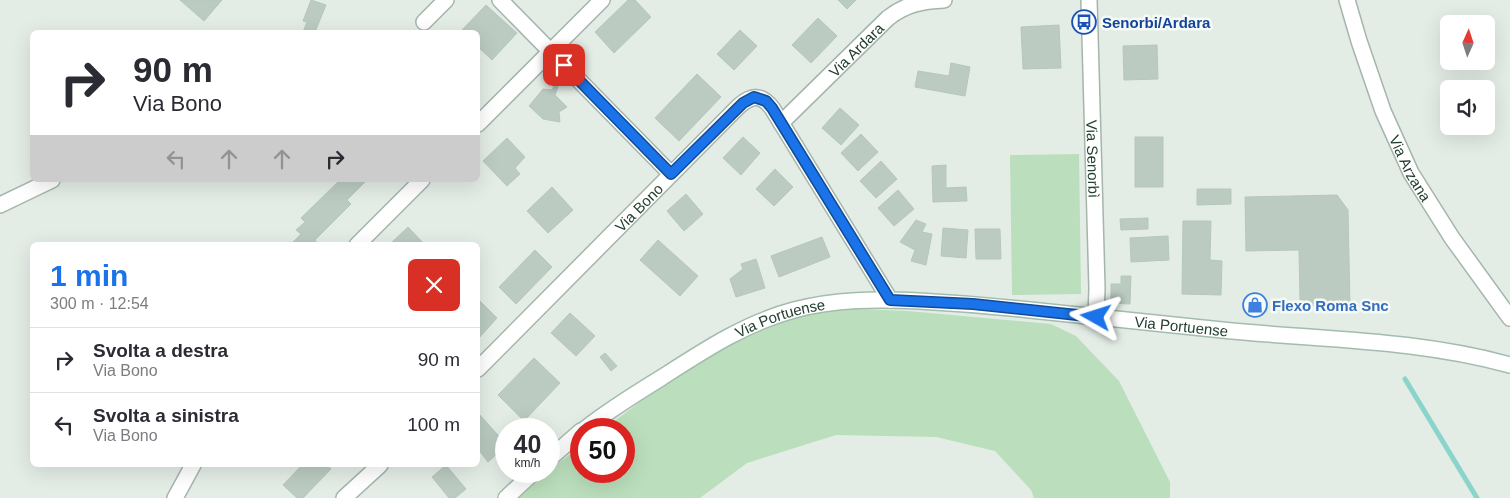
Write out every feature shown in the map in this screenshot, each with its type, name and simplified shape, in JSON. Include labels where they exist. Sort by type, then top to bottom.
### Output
[{"type":"street","points":[[424,22],[446,0]]},
{"type":"street","points":[[500,0],[671,174]]},
{"type":"street","points":[[480,122],[602,0]]},
{"type":"street","name":"Via Ardara","points":[[781,123],[892,15],[904,7],[915,3],[944,0]]},
{"type":"street","name":"Via Senorbì","points":[[1089,0],[1097,288],[1096,317]]},
{"type":"street","name":"Via Arzana","points":[[1348,0],[1359,41],[1383,111],[1411,173],[1452,238],[1510,318]]},
{"type":"street","name":"Via Bono","points":[[480,367],[739,106],[749,99],[758,97],[766,101],[781,123],[890,300]]},
{"type":"street","points":[[0,205],[48,182]]},
{"type":"street","points":[[360,242],[420,182]]},
{"type":"street","name":"Via Portuense","points":[[600,418],[709,348],[768,318],[794,310],[825,304],[870,300],[973,304],[1230,331],[1420,346],[1482,357],[1510,365]]},
{"type":"street","points":[[560,450],[570,441]]},
{"type":"street","points":[[175,498],[192,467]]},
{"type":"street","points":[[344,498],[378,467]]},
{"type":"street","points":[[506,498],[522,483]]},
{"type":"green space","points":[[1079,154],[1081,294],[1012,295],[1010,155]]},
{"type":"green space","points":[[834,308],[908,311],[1051,324],[1076,336],[1119,381],[1170,482],[1170,498],[1034,498],[1031,490],[995,451],[936,437],[836,435],[747,463],[700,498],[518,498],[532,483],[560,483],[560,462],[570,454],[570,483],[635,483],[635,418],[619,418],[645,398],[735,340],[776,322]]},
{"type":"building","points":[[180,0],[222,0],[204,21]]},
{"type":"building","points":[[311,0],[326,5],[316,30],[304,30],[307,22],[303,21]]},
{"type":"building","points":[[628,0],[635,0],[651,17],[614,53],[595,32]]},
{"type":"building","points":[[838,0],[856,0],[847,9]]},
{"type":"building","points":[[486,5],[517,33],[492,60],[480,49],[480,30],[462,30]]},
{"type":"building","points":[[818,18],[837,36],[811,63],[792,45]]},
{"type":"building","points":[[1059,25],[1061,68],[1023,69],[1021,27]]},
{"type":"building","points":[[740,30],[757,46],[734,70],[717,54]]},
{"type":"building","points":[[1157,45],[1158,79],[1124,80],[1123,46]]},
{"type":"building","points":[[951,63],[970,67],[965,96],[915,87],[918,71],[949,76]]},
{"type":"building","points":[[697,74],[721,97],[679,141],[655,118]]},
{"type":"building","points":[[554,86],[558,87],[555,95],[567,107],[559,112],[560,122],[543,119],[529,106],[543,89],[552,90]]},
{"type":"building","points":[[840,108],[859,125],[841,145],[822,128]]},
{"type":"building","points":[[861,134],[878,152],[858,171],[841,153]]},
{"type":"building","points":[[743,137],[760,153],[741,175],[723,158]]},
{"type":"building","points":[[1135,137],[1163,137],[1163,187],[1135,187]]},
{"type":"building","points":[[507,138],[525,157],[515,168],[520,174],[507,186],[483,161]]},
{"type":"building","points":[[881,161],[897,179],[876,198],[860,181]]},
{"type":"building","points":[[946,165],[946,188],[966,187],[967,201],[933,202],[932,166]]},
{"type":"building","points":[[775,169],[793,187],[774,206],[756,189]]},
{"type":"building","points":[[338,182],[365,182],[347,200],[351,204],[315,240],[316,242],[293,242],[301,234],[296,230],[305,222],[301,218]]},
{"type":"building","points":[[552,187],[573,210],[548,233],[527,211]]},
{"type":"building","points":[[1197,189],[1231,189],[1231,204],[1197,205]]},
{"type":"building","points":[[898,190],[914,209],[894,226],[878,208]]},
{"type":"building","points":[[686,194],[703,214],[684,231],[667,211]]},
{"type":"building","points":[[1337,195],[1348,210],[1350,305],[1309,306],[1309,300],[1300,300],[1299,250],[1246,251],[1245,197]]},
{"type":"building","points":[[1148,218],[1148,229],[1121,230],[1120,219]]},
{"type":"building","points":[[916,220],[926,224],[922,232],[932,234],[926,265],[911,261],[915,250],[900,242]]},
{"type":"building","points":[[1183,221],[1211,221],[1210,260],[1222,261],[1221,295],[1182,294]]},
{"type":"building","points":[[408,227],[422,242],[392,242]]},
{"type":"building","points":[[943,228],[968,230],[966,258],[941,256]]},
{"type":"building","points":[[975,229],[1000,229],[1001,259],[976,259]]},
{"type":"building","points":[[1168,236],[1169,260],[1131,262],[1130,238]]},
{"type":"building","points":[[822,237],[830,257],[779,277],[771,256]]},
{"type":"building","points":[[658,240],[698,276],[680,296],[640,260]]},
{"type":"building","points":[[535,250],[552,267],[516,304],[499,287]]},
{"type":"building","points":[[756,259],[765,288],[736,297],[730,279],[743,269],[741,264]]},
{"type":"building","points":[[1121,276],[1131,276],[1130,304],[1111,303],[1111,284],[1121,284]]},
{"type":"building","points":[[480,301],[497,318],[480,337]]},
{"type":"building","points":[[570,313],[595,336],[576,356],[551,333]]},
{"type":"building","points":[[605,353],[617,366],[611,371],[600,357]]},
{"type":"building","points":[[534,358],[560,383],[527,418],[521,418],[498,395]]},
{"type":"building","points":[[480,415],[495,432],[495,456],[488,462],[480,452]]},
{"type":"building","points":[[300,467],[328,467],[331,469],[303,498],[297,498],[283,485]]},
{"type":"building","points":[[444,467],[448,467],[466,489],[455,498],[449,498],[432,477]]},
{"type":"waterway","points":[[1405,379],[1477,498]]},
{"type":"place","name":"Senorbi/Ardara","points":[[1084,22]]},
{"type":"place","name":"Flexo Roma Snc","points":[[1255,305]]},
{"type":"route","points":[[564,65],[671,174],[743,103],[754,97],[766,101],[890,300],[973,304],[1096,317]]}]
